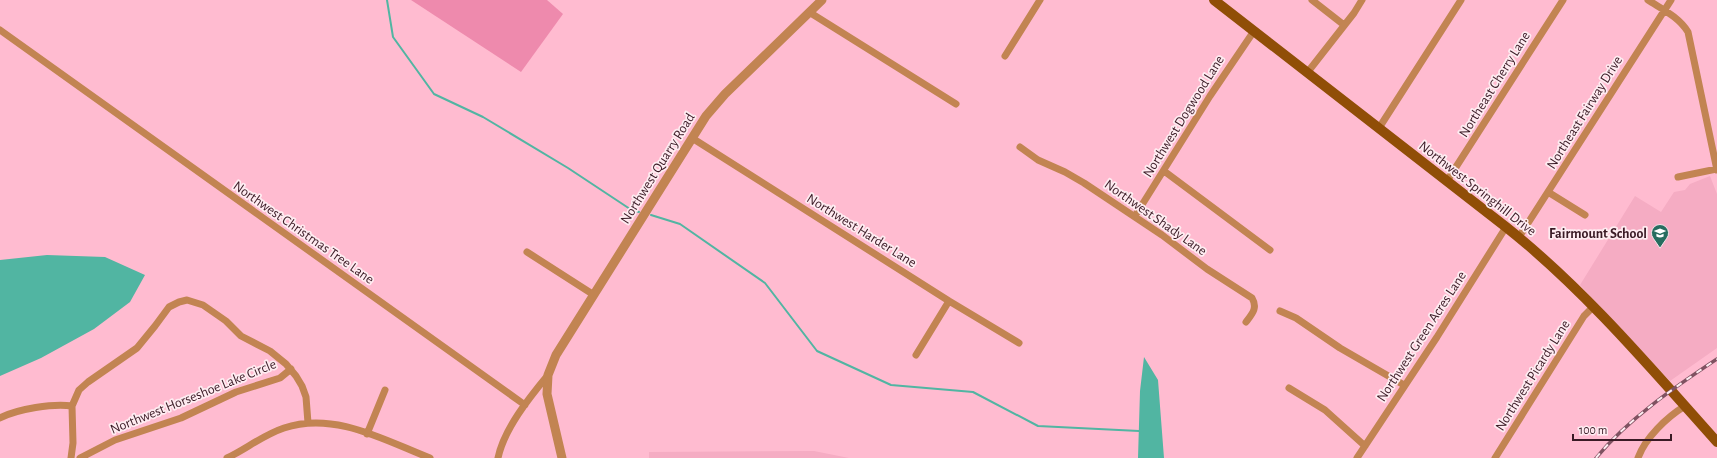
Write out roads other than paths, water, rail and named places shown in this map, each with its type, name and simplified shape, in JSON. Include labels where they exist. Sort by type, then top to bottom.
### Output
[{"type":"main road","name":"Northwest Springhill Drive","points":[[1214,0],[1519,237],[1549,263],[1593,307],[1717,442]]},
{"type":"street","name":"Northwest Quarry Road","points":[[498,458],[500,446],[525,405],[548,376],[556,355],[706,116],[725,94],[822,0]]},
{"type":"street","points":[[1005,56],[1040,0]]},
{"type":"street","points":[[1312,0],[1344,25]]},
{"type":"street","points":[[1307,72],[1362,0]]},
{"type":"street","points":[[1379,128],[1461,0]]},
{"type":"street","name":"Northeast Cherry Lane","points":[[1447,181],[1563,0]]},
{"type":"street","points":[[1648,0],[1680,22],[1685,27],[1690,37],[1717,169],[1678,177]]},
{"type":"street","name":"Northeast Fairway Drive","points":[[1519,237],[1671,0]]},
{"type":"street","points":[[809,12],[956,104]]},
{"type":"street","name":"Northwest Christmas Tree Lane","points":[[0,30],[525,405]]},
{"type":"street","name":"Northwest Dogwood Lane","points":[[1135,216],[1214,89],[1254,31]]},
{"type":"street","name":"Northwest Harder Lane","points":[[692,138],[949,301],[1019,343]]},
{"type":"street","name":"Northwest Shady Lane","points":[[1020,147],[1038,160],[1065,172],[1084,183],[1135,216],[1208,269],[1252,298],[1255,309],[1246,322]]},
{"type":"street","points":[[1164,171],[1270,250]]},
{"type":"street","points":[[1548,192],[1584,215]]},
{"type":"street","name":"Northwest Green Acres Lane","points":[[1358,458],[1506,227]]},
{"type":"street","points":[[527,252],[594,295]]},
{"type":"street","name":"Northwest Horseshoe Lake Circle","points":[[71,458],[72,406],[79,390],[88,382],[137,348],[168,307],[179,302],[193,301],[203,304],[226,321],[241,336],[270,351],[291,369],[280,378],[231,395],[181,418],[121,438],[80,458]]},
{"type":"street","points":[[916,355],[949,301]]},
{"type":"street","name":"Northwest Picardy Lane","points":[[1495,458],[1584,316],[1593,307]]},
{"type":"street","points":[[1280,311],[1296,318],[1340,348],[1404,385]]},
{"type":"street","points":[[291,369],[302,386],[307,406],[308,423]]},
{"type":"street","name":"Northwest Quarry Road","points":[[548,376],[548,401],[562,458]]},
{"type":"street","points":[[1289,388],[1325,410],[1365,446]]},
{"type":"street","points":[[367,434],[385,390]]},
{"type":"street","points":[[0,418],[7,415],[49,406],[72,406]]},
{"type":"street","points":[[1638,458],[1645,443],[1658,429],[1685,406]]},
{"type":"street","points":[[227,458],[275,431],[308,423],[340,425],[430,458]]},
{"type":"waterway","points":[[387,0],[393,37],[434,94],[483,117],[568,168],[630,209],[639,212]]},
{"type":"waterway","points":[[651,215],[680,224],[765,283],[817,351],[891,385],[973,392],[1038,426],[1139,431]]},
{"type":"railway","points":[[1596,458],[1622,430],[1637,417],[1669,392],[1717,359]]},
{"type":"place","name":"Fairmount School","points":[[1660,248]]}]
